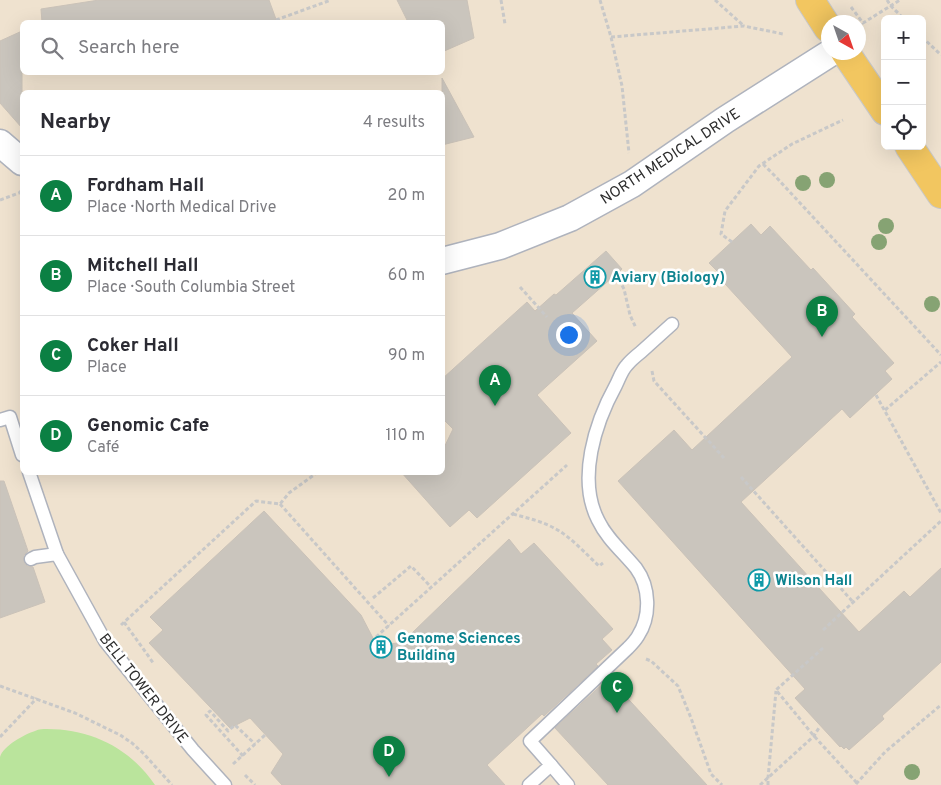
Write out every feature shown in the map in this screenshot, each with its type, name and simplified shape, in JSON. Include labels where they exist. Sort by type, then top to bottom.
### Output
[{"type":"main road","points":[[810,0],[821,17]]},
{"type":"main road","points":[[850,60],[881,105]]},
{"type":"main road","points":[[912,150],[941,194]]},
{"type":"street","name":"NORTH MEDICAL DRIVE","points":[[445,261],[500,246],[567,219],[632,184],[725,120],[821,59]]},
{"type":"street","points":[[0,143],[20,160]]},
{"type":"lane","points":[[568,785],[530,741],[628,648],[638,636],[645,622],[647,608],[644,582],[637,569],[606,534],[592,506],[589,486],[589,463],[606,404],[626,366],[672,324]]},
{"type":"lane","points":[[0,420],[10,417],[20,448]]},
{"type":"lane","name":"BELL TOWER DRIVE","points":[[30,475],[57,554],[105,641],[193,750],[225,785]]},
{"type":"lane","points":[[30,559],[57,554]]},
{"type":"lane","points":[[529,785],[550,765]]},
{"type":"path","points":[[276,20],[330,0]]},
{"type":"path","points":[[501,0],[505,24]]},
{"type":"path","points":[[600,0],[622,86],[632,184]]},
{"type":"path","points":[[715,0],[744,26]]},
{"type":"path","points":[[847,0],[863,23],[900,0]]},
{"type":"path","points":[[887,0],[900,15]]},
{"type":"path","points":[[610,37],[744,26],[783,34]]},
{"type":"path","points":[[926,41],[941,55]]},
{"type":"path","points":[[732,242],[721,234],[725,211],[759,166],[792,144],[843,120]]},
{"type":"path","points":[[763,164],[941,355]]},
{"type":"path","points":[[0,200],[18,194]]},
{"type":"path","points":[[616,274],[624,289],[630,315],[646,347],[654,381],[724,458]]},
{"type":"path","points":[[520,287],[547,317]]},
{"type":"path","points":[[885,410],[941,362]]},
{"type":"path","points":[[876,394],[941,513]]},
{"type":"path","points":[[376,637],[594,441]]},
{"type":"path","points":[[280,504],[289,494],[314,475]]},
{"type":"path","points":[[741,477],[853,602]]},
{"type":"path","points":[[105,641],[256,501],[280,504],[389,626]]},
{"type":"path","points":[[513,514],[541,521],[556,529],[599,566],[618,548]]},
{"type":"path","points":[[823,630],[941,520]]},
{"type":"path","points":[[373,598],[411,566],[431,587]]},
{"type":"path","points":[[628,648],[651,661],[678,686],[711,774],[722,785]]},
{"type":"path","points":[[768,785],[776,690],[823,648]]},
{"type":"path","points":[[0,686],[75,713],[120,735],[143,753],[172,785]]},
{"type":"path","points":[[776,690],[856,784],[885,752],[941,706]]},
{"type":"path","points":[[0,737],[37,698]]},
{"type":"path","points":[[242,756],[206,715],[210,711],[228,730],[235,725],[255,744]]},
{"type":"path","points":[[760,785],[814,736],[820,726]]},
{"type":"path","points":[[234,763],[265,735]]},
{"type":"shaded area","points":[[0,0],[941,0],[941,785],[0,785]]},
{"type":"green space","points":[[47,729],[79,733],[108,743],[134,761],[155,785],[0,785],[0,757],[5,749],[26,735],[38,730]]},
{"type":"building","points":[[99,0],[269,0],[276,20],[42,20],[41,9]]},
{"type":"building","points":[[397,0],[467,0],[474,38],[445,51],[445,20],[407,20]]},
{"type":"building","points":[[20,32],[22,90],[20,90],[20,126],[0,103],[0,41]]},
{"type":"building","points":[[442,78],[474,137],[445,144],[445,90],[442,90]]},
{"type":"building","points":[[751,224],[761,235],[770,226],[811,270],[813,268],[855,314],[852,317],[894,363],[885,371],[892,379],[850,418],[842,409],[741,502],[859,632],[904,591],[910,597],[941,568],[941,662],[882,716],[884,719],[849,750],[846,747],[844,749],[840,747],[795,698],[805,689],[618,481],[674,430],[692,450],[792,357],[715,273],[718,272],[709,263]]},
{"type":"building","points":[[606,251],[622,269],[572,313],[597,341],[537,395],[571,433],[477,518],[469,510],[450,527],[404,475],[445,475],[445,446],[453,429],[445,421],[445,376],[527,302],[535,311],[554,294],[556,295]]},
{"type":"building","points":[[0,481],[4,481],[28,551],[24,555],[24,562],[27,566],[33,567],[45,602],[0,618]]},
{"type":"building","name":"Genome Sciences Building","points":[[264,511],[361,615],[374,640],[387,644],[398,643],[412,633],[509,539],[521,554],[534,543],[613,629],[602,639],[612,650],[596,664],[598,666],[544,716],[542,714],[487,765],[505,785],[282,785],[271,773],[283,754],[250,718],[230,728],[149,643],[163,630],[150,617]]},
{"type":"building","points":[[609,678],[707,785],[608,785],[555,728]]},
{"type":"place","name":"Aviary (Biology)","points":[[595,277]]},
{"type":"place","name":"Mitchell Hall","points":[[822,337]]},
{"type":"place","name":"Fordham Hall","points":[[495,406]]},
{"type":"place","name":"Wilson Hall","points":[[759,580]]},
{"type":"place","name":"Genome Sciences Building","points":[[381,647]]},
{"type":"place","name":"Coker Hall","points":[[617,713]]},
{"type":"place","name":"Genomic Cafe","points":[[389,777]]}]
